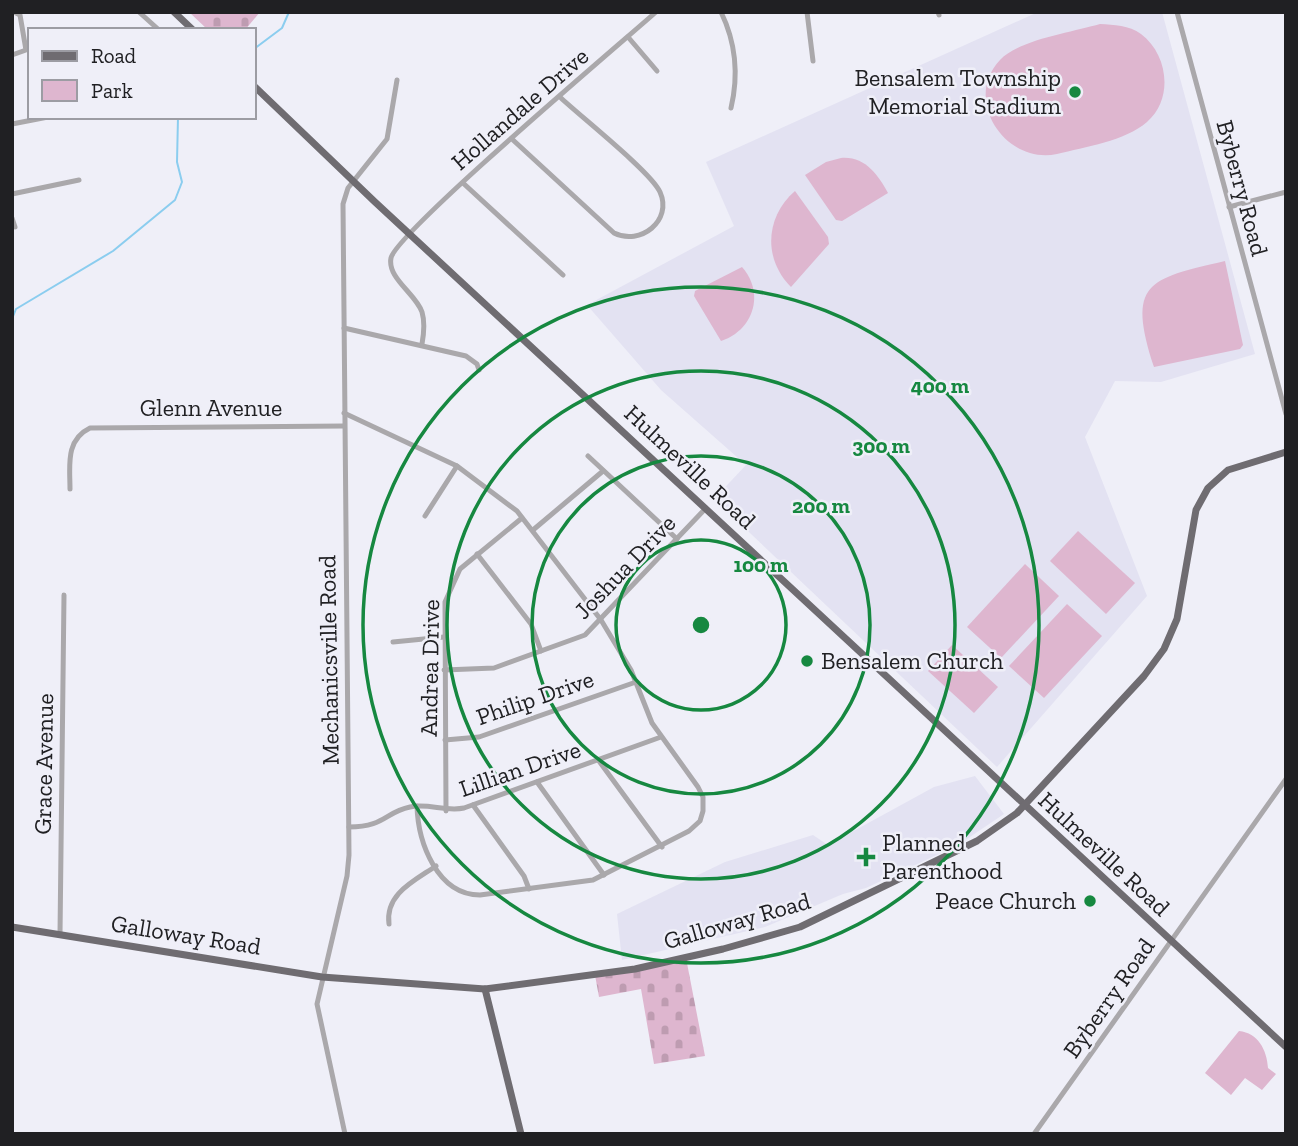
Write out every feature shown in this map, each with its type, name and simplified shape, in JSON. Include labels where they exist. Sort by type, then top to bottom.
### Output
[{"type":"main road","points":[[174,12],[191,28]]},
{"type":"main road","name":"Hulmeville Road","points":[[256,88],[1024,806],[1286,1046]]},
{"type":"main road","name":"Galloway Road","points":[[12,927],[322,976],[485,989],[635,969],[787,932],[977,841],[1004,825],[1024,806],[1144,676],[1164,649],[1177,619],[1196,510],[1208,488],[1228,470],[1286,452]]},
{"type":"main road","points":[[485,989],[520,1134]]},
{"type":"street","points":[[12,55],[26,50],[17,13],[28,12]]},
{"type":"street","points":[[139,12],[157,28]]},
{"type":"street","name":"Hollandale Drive","points":[[422,344],[424,318],[419,304],[394,274],[392,255],[409,233],[463,183],[656,12]]},
{"type":"street","points":[[721,12],[731,36],[735,60],[732,108]]},
{"type":"street","points":[[807,12],[813,61]]},
{"type":"street","name":"Byberry Road","points":[[1177,12],[1286,414]]},
{"type":"street","points":[[628,37],[657,71]]},
{"type":"street","name":"Mechanicsville Road","points":[[345,1134],[318,1019],[322,976],[347,876],[349,827],[343,204],[346,192],[387,139],[397,80]]},
{"type":"street","points":[[513,140],[614,233],[630,238],[652,228],[662,212],[658,189],[561,98]]},
{"type":"street","points":[[12,124],[38,119]]},
{"type":"street","points":[[12,194],[79,180]]},
{"type":"street","points":[[463,183],[563,275]]},
{"type":"street","points":[[1229,206],[1286,192]]},
{"type":"street","points":[[12,218],[15,227]]},
{"type":"street","points":[[344,328],[466,356],[477,364],[479,370]]},
{"type":"street","points":[[344,413],[457,466],[514,507],[601,620],[636,682],[646,712],[698,787],[704,803],[696,825],[662,846],[604,875],[581,882],[480,895],[465,894],[454,888],[436,866],[419,835],[417,806],[407,807],[374,825],[349,827]]},
{"type":"street","name":"Glenn Avenue","points":[[70,489],[70,452],[80,434],[90,428],[344,426]]},
{"type":"street","points":[[588,456],[677,539]]},
{"type":"street","points":[[425,516],[457,466]]},
{"type":"street","points":[[533,530],[603,471]]},
{"type":"street","name":"Joshua Drive","points":[[444,670],[494,668],[585,635],[706,508]]},
{"type":"street","name":"Andrea Drive","points":[[446,811],[445,601],[460,569],[522,518]]},
{"type":"street","points":[[477,554],[531,624],[541,651]]},
{"type":"street","name":"Grace Avenue","points":[[61,934],[64,595]]},
{"type":"street","points":[[393,642],[444,638]]},
{"type":"street","name":"Philip Drive","points":[[445,740],[479,737],[636,682]]},
{"type":"street","name":"Lillian Drive","points":[[417,806],[446,811],[473,805],[662,737]]},
{"type":"street","points":[[599,761],[662,846]]},
{"type":"street","name":"Byberry Road","points":[[1034,1134],[1286,779]]},
{"type":"street","points":[[537,782],[604,875]]},
{"type":"street","points":[[473,805],[529,889]]},
{"type":"street","points":[[388,924],[388,908],[393,898],[436,866]]},
{"type":"shaded area","points":[[1038,12],[1162,12],[1255,354],[1161,382],[1115,381],[1085,437],[1147,596],[997,767],[714,499],[746,465],[661,390],[587,305],[734,226],[706,162]]},
{"type":"shaded area","points":[[975,776],[1004,814],[958,845],[866,888],[843,894],[765,927],[622,960],[617,914],[725,862],[813,835],[828,845],[934,787]]},
{"type":"green space","points":[[189,12],[260,12],[247,28],[206,28]]},
{"type":"green space","name":"Bensalem Township Memorial Stadium","points":[[1100,24],[1136,31],[1157,53],[1162,65],[1164,89],[1156,112],[1138,129],[1104,142],[1057,154],[1038,155],[1021,150],[1007,140],[995,126],[988,110],[986,93],[989,76],[1000,60],[1019,47]]},
{"type":"green space","points":[[841,158],[864,163],[875,173],[888,193],[842,221],[836,220],[805,175],[826,162]]},
{"type":"green space","points":[[795,191],[828,237],[829,244],[791,287],[776,264],[771,238],[778,213]]},
{"type":"green space","points":[[1225,261],[1243,345],[1240,349],[1154,367],[1143,318],[1144,301],[1150,289],[1161,280],[1177,273]]},
{"type":"green space","points":[[742,267],[753,288],[752,310],[741,328],[721,341],[694,296],[695,291]]},
{"type":"green space","points":[[1078,531],[1135,583],[1106,614],[1050,561]]},
{"type":"green space","points":[[1025,564],[1059,596],[1001,658],[967,627]]},
{"type":"green space","points":[[1067,604],[1102,636],[1044,698],[1009,666]]},
{"type":"green space","points":[[952,645],[998,687],[974,713],[928,671]]},
{"type":"green space","points":[[686,958],[705,1056],[654,1064],[641,989],[599,997],[595,975]]},
{"type":"green space","points":[[1239,1031],[1256,1039],[1266,1055],[1268,1068],[1276,1074],[1262,1090],[1245,1078],[1231,1095],[1205,1073]]},
{"type":"waterway","points":[[256,48],[282,28],[289,12]]},
{"type":"waterway","points":[[12,319],[16,309],[113,251],[175,200],[182,182],[177,162],[178,119]]},
{"type":"place","name":"Bensalem Township Memorial Stadium","points":[[1075,92]]},
{"type":"place","name":"Bensalem Church","points":[[807,661]]},
{"type":"place","name":"Planned Parenthood","points":[[866,857]]},
{"type":"place","name":"Peace Church","points":[[1090,901]]}]
